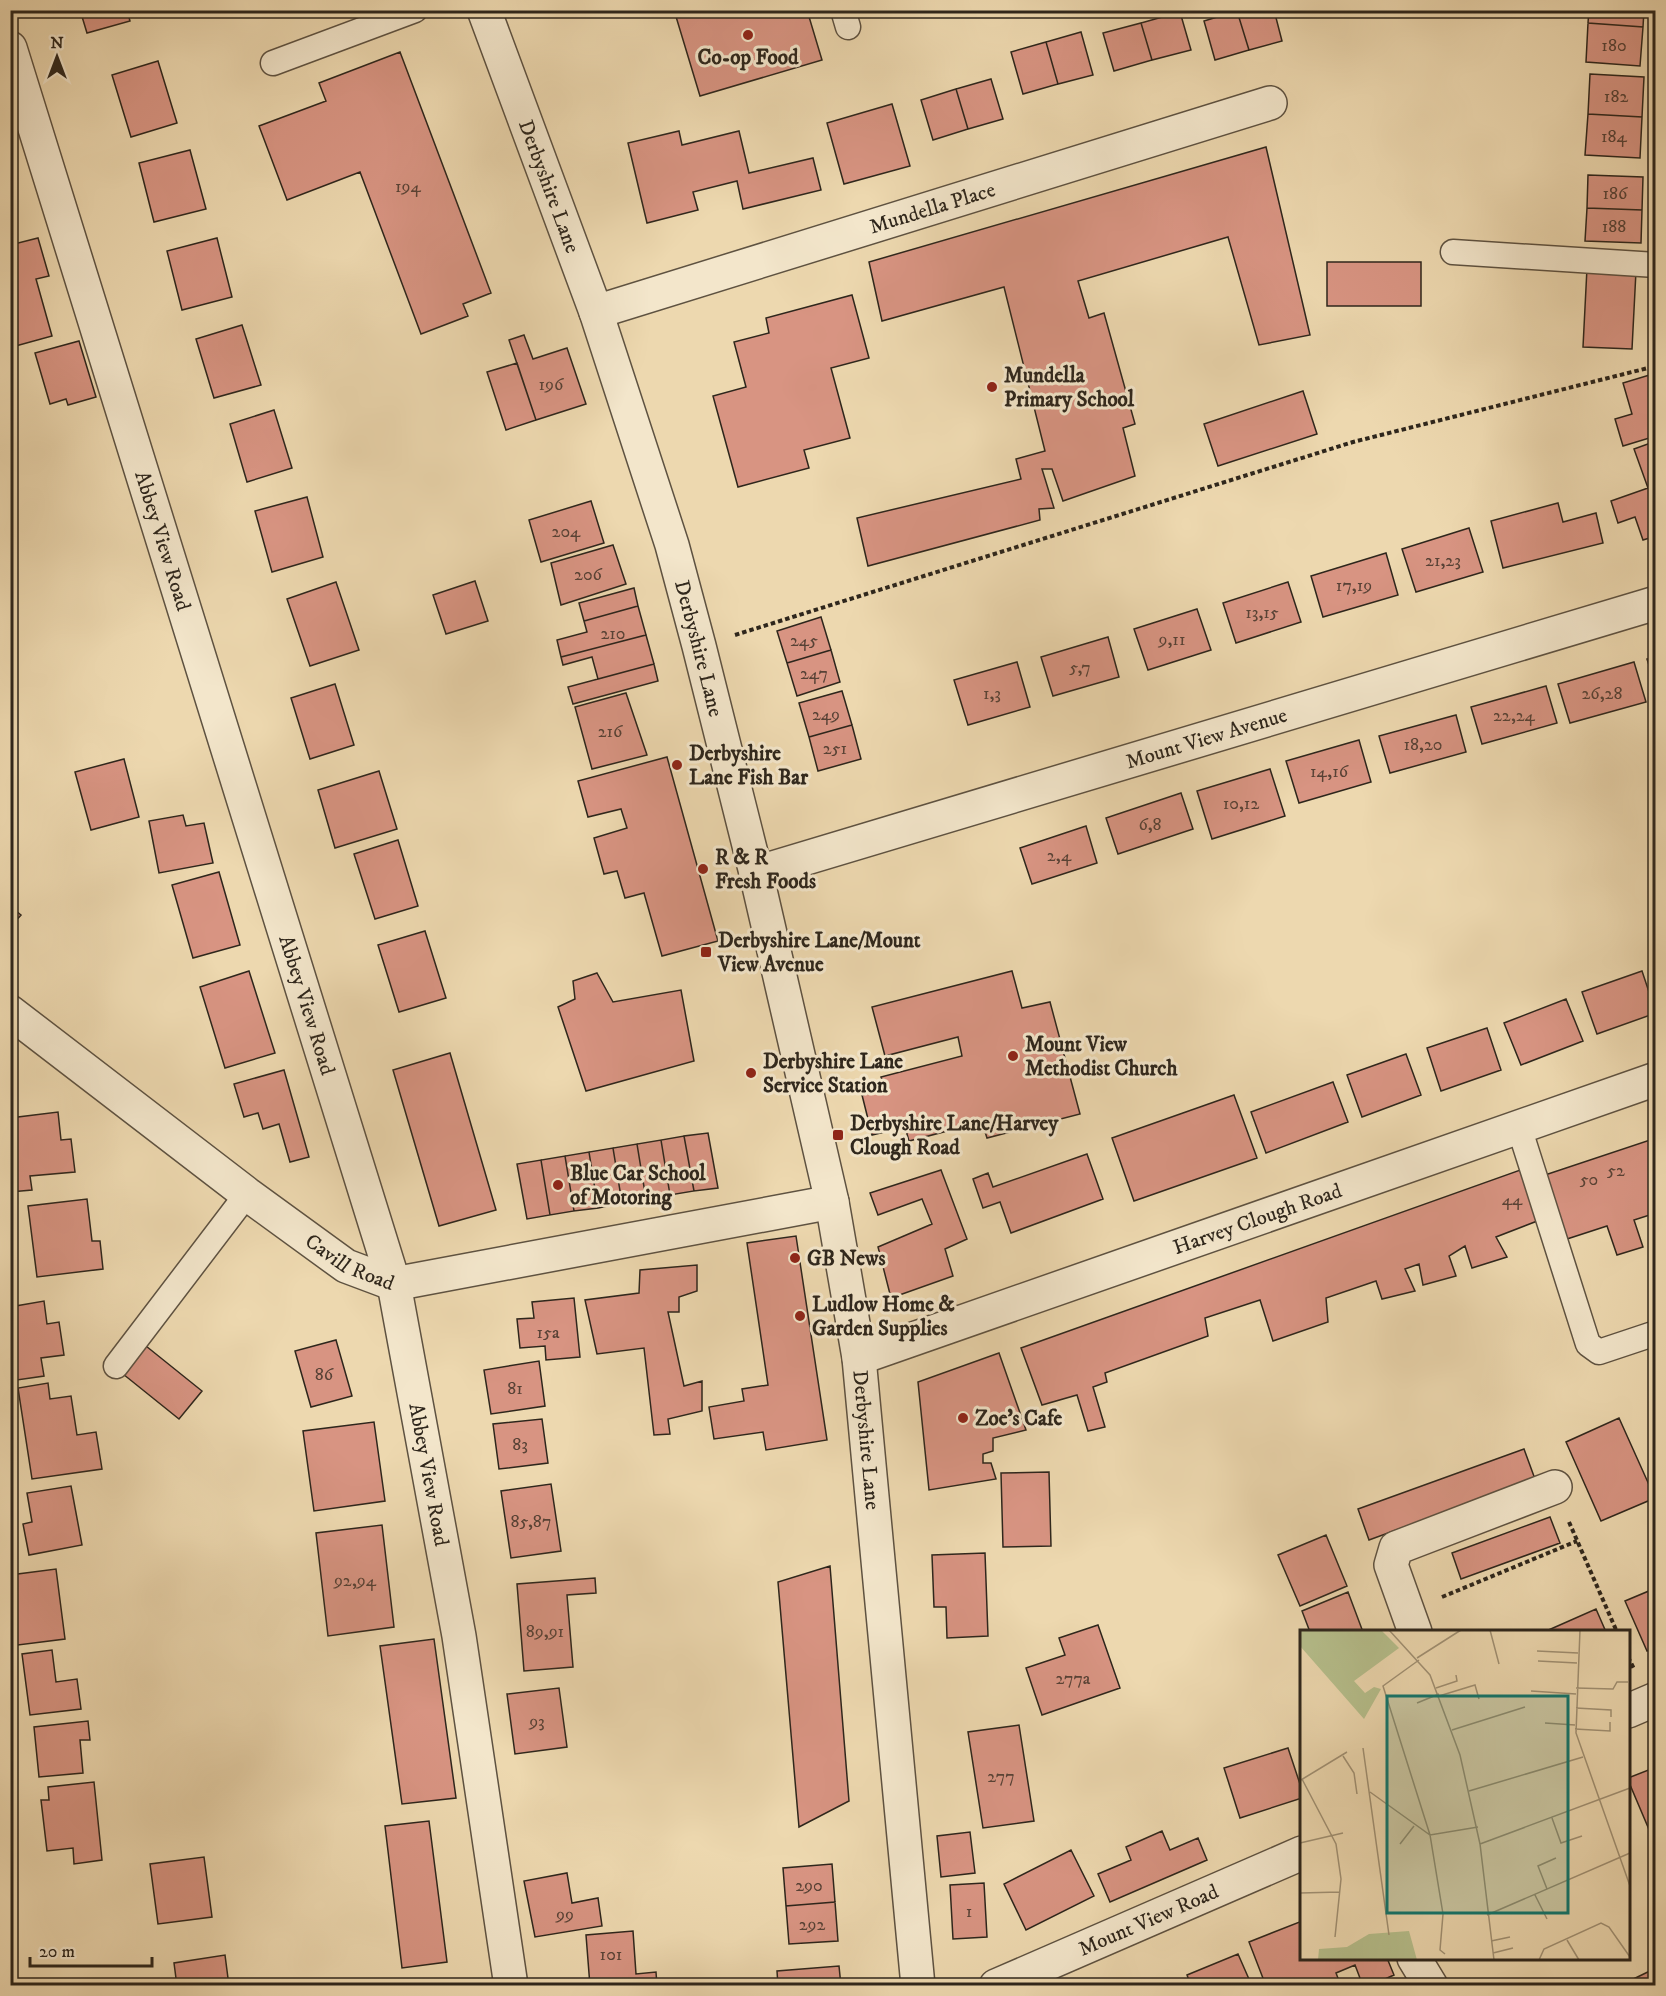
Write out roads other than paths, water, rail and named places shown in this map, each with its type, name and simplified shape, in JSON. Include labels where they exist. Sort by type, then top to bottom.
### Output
[{"type":"street","name":"Derbyshire Lane","points":[[484,10],[596,312],[672,545],[756,873],[832,1202],[859,1358],[918,1986]]},
{"type":"street","name":"Abbey View Road","points":[[10,48],[394,1284],[459,1636],[511,1986]]},
{"type":"street","name":"Mundella Place","points":[[596,312],[1270,103]]},
{"type":"street","name":"Mount View Avenue","points":[[756,873],[1656,603]]},
{"type":"street","name":"Cavill Road","points":[[10,1012],[246,1194],[346,1266],[394,1284],[832,1202]]},
{"type":"street","name":"Harvey Clough Road","points":[[859,1358],[1656,1079]]},
{"type":"street","points":[[1411,1622],[1391,1565],[1396,1548],[1555,1487]]},
{"type":"street","points":[[1630,1711],[1656,1699]]},
{"type":"street","name":"Mount View Road","points":[[996,1986],[1300,1854]]},
{"type":"street","points":[[1415,1960],[1431,1986]]},
{"type":"lane","points":[[273,63],[415,10]]},
{"type":"lane","points":[[1453,252],[1656,265]]},
{"type":"lane","points":[[1519,1127],[1588,1344],[1599,1352],[1656,1333]]},
{"type":"lane","points":[[116,1365],[246,1194]]},
{"type":"place","name":"Co-op Food","points":[[748,35]]},
{"type":"place","name":"Mundella Primary School","points":[[992,387]]},
{"type":"place","name":"Derbyshire Lane Fish Bar","points":[[677,765]]},
{"type":"place","name":"R & R Fresh Foods","points":[[703,869]]},
{"type":"place","name":"Derbyshire Lane/Mount View Avenue","points":[[706,952]]},
{"type":"place","name":"Mount View Methodist Church","points":[[1013,1056]]},
{"type":"place","name":"Derbyshire Lane Service Station","points":[[751,1073]]},
{"type":"place","name":"Derbyshire Lane/Harvey Clough Road","points":[[838,1135]]},
{"type":"place","name":"Blue Car School of Motoring","points":[[558,1185]]},
{"type":"place","name":"GB News","points":[[795,1258]]},
{"type":"place","name":"Ludlow Home & Garden Supplies","points":[[800,1316]]},
{"type":"place","name":"Zoe's Cafe","points":[[963,1418]]}]
